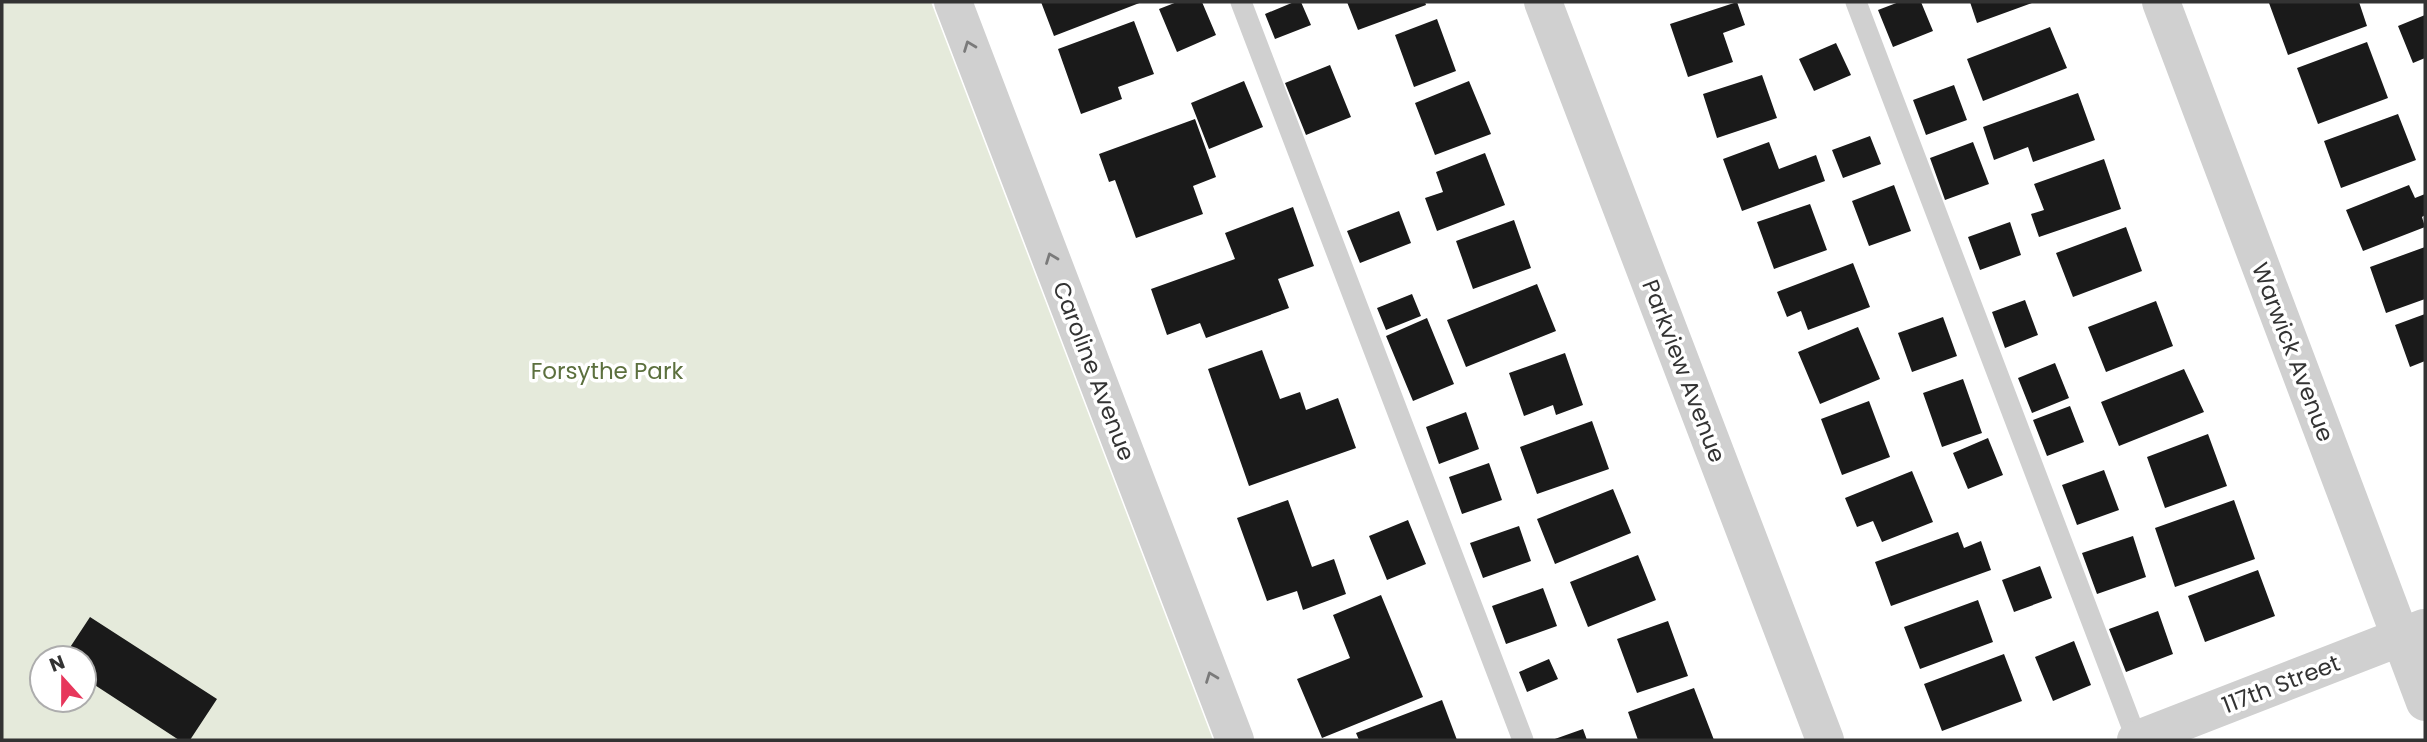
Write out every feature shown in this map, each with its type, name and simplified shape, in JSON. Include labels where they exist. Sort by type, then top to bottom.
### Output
[{"type":"street","name":"Caroline Avenue","points":[[953,2],[1236,740]]},
{"type":"street","name":"Parkview Avenue","points":[[1543,2],[1825,740]]},
{"type":"street","name":"Warwick Avenue","points":[[2161,2],[2413,633],[2425,702]]},
{"type":"street","name":"117th Street","points":[[2136,740],[2413,633]]},
{"type":"lane","points":[[1241,2],[1523,740]]},
{"type":"lane","points":[[1856,2],[2136,740]]},
{"type":"green space","name":"Forsythe Park","points":[[2,2],[931,2],[1213,740],[2,740]]},
{"type":"building","points":[[1041,2],[1142,2],[1054,36]]},
{"type":"building","points":[[1177,2],[1202,2],[1216,35],[1177,52],[1159,9]]},
{"type":"building","points":[[1294,2],[1301,2],[1311,25],[1275,39],[1265,14]]},
{"type":"building","points":[[1347,2],[1425,2],[1426,5],[1358,30]]},
{"type":"building","points":[[1737,2],[1745,25],[1723,33],[1733,62],[1688,77],[1670,24]]},
{"type":"building","points":[[1899,2],[1921,2],[1933,31],[1893,47],[1878,10]]},
{"type":"building","points":[[1970,2],[2035,2],[1977,23]]},
{"type":"building","points":[[2359,2],[2367,26],[2288,55],[2269,3]]},
{"type":"building","points":[[2425,15],[2425,58],[2413,63],[2398,26]]},
{"type":"building","points":[[1437,19],[1456,71],[1414,87],[1395,35]]},
{"type":"building","points":[[1134,21],[1154,74],[1118,87],[1122,99],[1081,114],[1058,49]]},
{"type":"building","points":[[2050,27],[2067,68],[1983,101],[1967,59]]},
{"type":"building","points":[[2367,42],[2388,98],[2318,124],[2297,68]]},
{"type":"building","points":[[1836,43],[1851,75],[1814,91],[1799,59]]},
{"type":"building","points":[[1330,65],[1351,117],[1306,135],[1285,83]]},
{"type":"building","points":[[1762,75],[1777,118],[1717,138],[1703,94]]},
{"type":"building","points":[[1244,81],[1263,127],[1209,149],[1191,103]]},
{"type":"building","points":[[1469,81],[1491,134],[1435,155],[1415,103]]},
{"type":"building","points":[[1954,85],[1967,120],[1926,135],[1913,100]]},
{"type":"building","points":[[2078,93],[2095,140],[2033,162],[2028,147],[1994,160],[1983,127]]},
{"type":"building","points":[[2398,114],[2416,160],[2341,188],[2324,141]]},
{"type":"building","points":[[1195,119],[1216,177],[1193,186],[1203,214],[1136,238],[1115,180],[1109,182],[1099,154]]},
{"type":"building","points":[[1870,136],[1881,164],[1843,178],[1832,150]]},
{"type":"building","points":[[1769,142],[1779,169],[1816,155],[1825,181],[1742,211],[1723,159]]},
{"type":"building","points":[[1973,142],[1989,184],[1945,200],[1930,158]]},
{"type":"building","points":[[1485,153],[1505,205],[1437,231],[1425,198],[1443,192],[1436,172]]},
{"type":"building","points":[[2104,159],[2121,209],[2039,237],[2031,214],[2044,210],[2034,184]]},
{"type":"building","points":[[1894,185],[1911,231],[1869,246],[1852,201]]},
{"type":"building","points":[[2409,185],[2415,198],[2425,194],[2425,215],[2422,217],[2425,227],[2363,251],[2346,210]]},
{"type":"building","points":[[1810,204],[1827,250],[1774,269],[1757,222]]},
{"type":"building","points":[[1293,207],[1314,266],[1278,279],[1289,308],[1206,338],[1200,323],[1167,335],[1151,289],[1235,259],[1225,233]]},
{"type":"building","points":[[1399,211],[1411,243],[1360,263],[1347,231]]},
{"type":"building","points":[[1514,220],[1531,268],[1473,289],[1456,241]]},
{"type":"building","points":[[2010,222],[2021,255],[1980,270],[1968,237]]},
{"type":"building","points":[[2126,227],[2142,271],[2073,297],[2056,253]]},
{"type":"building","points":[[2425,247],[2425,299],[2386,313],[2370,267]]},
{"type":"building","points":[[1853,263],[1870,307],[1808,330],[1801,311],[1787,317],[1777,292]]},
{"type":"building","points":[[1537,284],[1556,331],[1466,367],[1447,320]]},
{"type":"building","points":[[1412,294],[1421,316],[1386,330],[1377,308]]},
{"type":"building","points":[[2025,300],[2038,335],[2005,348],[1992,312]]},
{"type":"building","points":[[2156,301],[2173,346],[2106,372],[2088,327]]},
{"type":"building","points":[[2425,314],[2425,361],[2410,367],[2395,325]]},
{"type":"building","points":[[1943,317],[1957,356],[1912,372],[1898,333]]},
{"type":"building","points":[[1427,318],[1454,384],[1413,401],[1386,336]]},
{"type":"building","points":[[1858,327],[1880,379],[1820,404],[1798,352]]},
{"type":"building","points":[[1262,350],[1280,399],[1300,392],[1306,410],[1338,398],[1356,448],[1249,486],[1208,369]]},
{"type":"building","points":[[1565,353],[1583,405],[1556,415],[1553,405],[1524,416],[1509,373]]},
{"type":"building","points":[[2055,363],[2069,398],[2032,413],[2018,378]]},
{"type":"building","points":[[2184,369],[2204,412],[2119,446],[2101,402]]},
{"type":"building","points":[[1963,379],[1982,433],[1942,447],[1923,393]]},
{"type":"building","points":[[1869,401],[1890,457],[1842,475],[1821,419]]},
{"type":"building","points":[[2070,406],[2084,442],[2047,456],[2033,420]]},
{"type":"building","points":[[1466,412],[1479,449],[1439,464],[1426,427]]},
{"type":"building","points":[[1592,421],[1609,469],[1537,494],[1520,447]]},
{"type":"building","points":[[2208,434],[2227,486],[2165,508],[2147,457]]},
{"type":"building","points":[[1988,438],[2003,475],[1968,489],[1953,453]]},
{"type":"building","points":[[1489,463],[1502,500],[1462,514],[1449,477]]},
{"type":"building","points":[[2104,470],[2119,510],[2077,525],[2062,485]]},
{"type":"building","points":[[1912,471],[1933,522],[1882,542],[1873,521],[1857,527],[1845,498]]},
{"type":"building","points":[[1613,489],[1631,533],[1555,564],[1537,519]]},
{"type":"building","points":[[1288,500],[1312,567],[1334,559],[1346,594],[1303,610],[1297,591],[1267,601],[1237,518]]},
{"type":"building","points":[[2234,500],[2255,559],[2175,587],[2155,528]]},
{"type":"building","points":[[1408,520],[1426,564],[1387,580],[1369,536]]},
{"type":"building","points":[[1519,526],[1531,561],[1483,578],[1470,543]]},
{"type":"building","points":[[1958,532],[1964,548],[1981,541],[1991,570],[1891,606],[1875,562]]},
{"type":"building","points":[[2133,536],[2146,577],[2097,594],[2082,553]]},
{"type":"building","points":[[1638,555],[1656,600],[1588,627],[1570,582]]},
{"type":"building","points":[[2040,566],[2052,598],[2014,612],[2002,580]]},
{"type":"building","points":[[2258,570],[2275,616],[2205,642],[2188,596]]},
{"type":"building","points":[[1543,588],[1557,626],[1506,644],[1492,606]]},
{"type":"building","points":[[1381,595],[1423,697],[1322,738],[1297,679],[1350,658],[1333,615]]},
{"type":"building","points":[[1978,600],[1993,642],[1920,669],[1904,627]]},
{"type":"building","points":[[2158,611],[2173,654],[2126,672],[2109,629]]},
{"type":"building","points":[[90,617],[217,699],[190,740],[179,740],[98,687],[98,644],[72,644]]},
{"type":"building","points":[[1668,621],[1688,676],[1637,693],[1617,639]]},
{"type":"building","points":[[2074,641],[2091,685],[2053,701],[2035,657]]},
{"type":"building","points":[[2004,654],[2022,701],[1942,731],[1924,684]]},
{"type":"building","points":[[1549,659],[1558,679],[1527,692],[1519,672]]},
{"type":"building","points":[[1694,688],[1714,740],[1638,740],[1628,712]]},
{"type":"building","points":[[1442,700],[1457,740],[1359,740],[1356,733]]},
{"type":"building","points":[[1583,729],[1587,740],[1552,740]]}]
